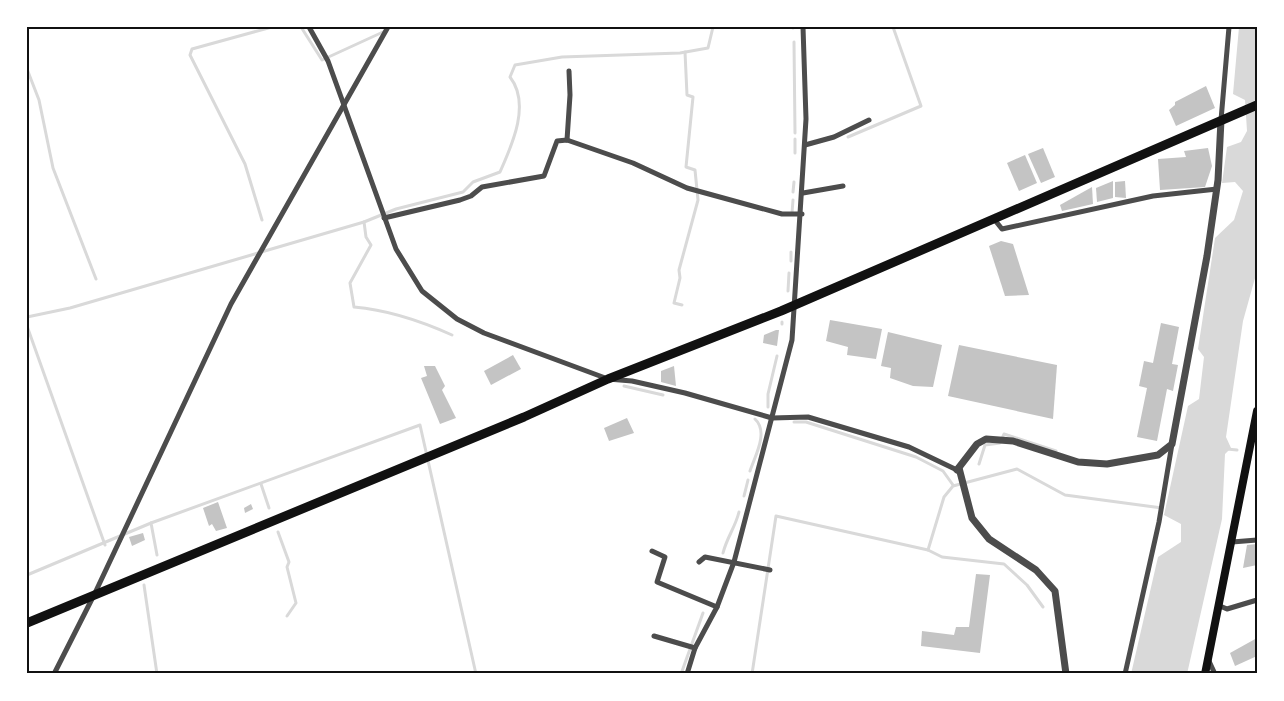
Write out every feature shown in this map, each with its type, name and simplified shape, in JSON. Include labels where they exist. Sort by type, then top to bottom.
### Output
[{"type":"highway","points":[[27,623],[524,417],[608,379],[794,305],[1257,105]]},
{"type":"main road","points":[[1205,674],[1233,542],[1257,411]]},
{"type":"street","points":[[309,27],[326,59],[344,103],[396,249],[422,291],[457,319],[483,333],[608,379],[632,381],[686,393],[772,418],[808,417],[909,447],[958,469],[972,518],[989,538],[1036,570],[1055,591],[1066,674]]},
{"type":"street","points":[[54,674],[95,593],[231,304],[388,27]]},
{"type":"street","points":[[687,674],[695,648],[717,607],[734,562],[792,340],[805,145],[803,27]]},
{"type":"street","points":[[1125,674],[1160,513],[1197,315],[1217,189],[1229,27]]},
{"type":"street","points":[[567,140],[570,95],[568,71]]},
{"type":"street","points":[[805,145],[834,137],[868,120]]},
{"type":"street","points":[[384,218],[460,200],[471,196],[482,187],[544,176],[557,141],[567,140],[633,163],[687,188],[773,212],[802,214]]},
{"type":"street","points":[[803,194],[843,186]]},
{"type":"street","points":[[993,219],[1002,229],[1153,196],[1217,189]]},
{"type":"street","points":[[958,469],[977,444],[986,439],[1013,441],[1078,462],[1107,464],[1158,455],[1172,444]]},
{"type":"street","points":[[1233,542],[1257,540]]},
{"type":"street","points":[[652,551],[665,557],[657,582],[717,607]]},
{"type":"street","points":[[699,562],[705,557],[767,570]]},
{"type":"street","points":[[1220,606],[1227,609],[1257,600]]},
{"type":"street","points":[[654,636],[695,648]]},
{"type":"street","points":[[1208,659],[1215,674]]},
{"type":"shaded area","points":[[1239,27],[1257,27],[1257,271],[1243,321],[1226,437],[1231,448],[1225,454],[1222,519],[1187,674],[1131,674],[1158,557],[1181,542],[1181,524],[1164,515],[1188,406],[1199,399],[1204,357],[1198,349],[1215,238],[1234,220],[1243,191],[1235,182],[1222,183],[1227,147],[1241,142],[1247,131],[1245,100],[1233,94]]},
{"type":"building","points":[[1206,86],[1215,108],[1176,126],[1169,110],[1175,102]]},
{"type":"building","points":[[1043,148],[1055,177],[1041,183],[1028,154]]},
{"type":"building","points":[[1208,148],[1212,166],[1205,187],[1160,190],[1158,159],[1186,157],[1184,151]]},
{"type":"building","points":[[1025,155],[1037,183],[1019,191],[1007,163]]},
{"type":"building","points":[[1113,181],[1113,198],[1097,202],[1096,188]]},
{"type":"building","points":[[1125,181],[1126,198],[1115,197],[1115,182]]},
{"type":"building","points":[[1092,187],[1093,204],[1062,211],[1060,205]]},
{"type":"building","points":[[1001,241],[1013,244],[1029,295],[1005,296],[989,246]]},
{"type":"building","points":[[830,320],[882,329],[876,359],[847,355],[848,347],[826,341]]},
{"type":"building","points":[[1161,323],[1179,327],[1172,364],[1178,365],[1173,391],[1167,389],[1157,441],[1137,437],[1147,388],[1139,386],[1144,361],[1153,363]]},
{"type":"building","points":[[779,330],[777,346],[763,343],[764,335]]},
{"type":"building","points":[[888,332],[942,345],[933,387],[913,386],[890,378],[891,368],[881,366]]},
{"type":"building","points":[[959,345],[1057,365],[1053,419],[948,396]]},
{"type":"building","points":[[513,355],[521,369],[491,385],[484,371]]},
{"type":"building","points":[[424,366],[435,366],[445,386],[442,390],[456,418],[440,424],[421,378],[427,376]]},
{"type":"building","points":[[674,366],[676,386],[661,382],[661,371]]},
{"type":"building","points":[[627,418],[634,433],[609,441],[604,428]]},
{"type":"building","points":[[218,502],[227,528],[216,531],[212,524],[209,526],[203,508]]},
{"type":"building","points":[[251,504],[253,509],[245,513],[244,508]]},
{"type":"building","points":[[143,533],[145,540],[132,546],[129,537]]},
{"type":"building","points":[[1257,544],[1257,565],[1243,568],[1247,545]]},
{"type":"building","points":[[976,574],[990,575],[980,653],[921,646],[922,631],[954,635],[956,627],[969,627]]},
{"type":"building","points":[[1257,638],[1257,656],[1235,666],[1230,653]]},
{"type":"waterway","points":[[262,220],[245,164],[190,55],[192,49],[272,27]]},
{"type":"waterway","points":[[301,27],[322,60],[383,32]]},
{"type":"waterway","points":[[364,222],[396,209],[463,192],[473,182],[500,172],[510,150],[519,112],[519,99],[510,77],[515,65],[562,57],[680,53],[708,48],[713,27]]},
{"type":"waterway","points":[[848,137],[921,106],[893,27]]},
{"type":"waterway","points":[[794,42],[795,133]]},
{"type":"waterway","points":[[682,305],[674,303],[680,278],[679,270],[698,200],[695,170],[686,167],[693,97],[687,95],[685,52]]},
{"type":"waterway","points":[[27,69],[39,100],[53,168],[96,279]]},
{"type":"waterway","points":[[795,139],[795,153]]},
{"type":"waterway","points":[[793,192],[794,182]]},
{"type":"waterway","points":[[792,213],[793,200]]},
{"type":"waterway","points":[[27,317],[70,308],[364,222],[366,237],[371,245],[350,283],[354,307],[404,317],[452,335]]},
{"type":"waterway","points":[[791,252],[791,261]]},
{"type":"waterway","points":[[788,291],[789,273]]},
{"type":"waterway","points":[[27,326],[105,545]]},
{"type":"waterway","points":[[768,407],[768,394],[777,356]]},
{"type":"waterway","points":[[624,386],[663,395]]},
{"type":"waterway","points":[[750,471],[761,437],[761,430],[755,419]]},
{"type":"waterway","points":[[794,422],[806,422],[916,457],[943,471],[953,485]]},
{"type":"waterway","points":[[157,555],[151,523],[420,425],[476,674]]},
{"type":"waterway","points":[[979,464],[985,445],[1000,443],[1004,434],[1056,451]]},
{"type":"waterway","points":[[1227,449],[1237,450]]},
{"type":"waterway","points":[[928,550],[944,497],[953,486],[1017,469],[1065,495],[1162,508]]},
{"type":"waterway","points":[[744,496],[748,480]]},
{"type":"waterway","points":[[261,484],[269,508]]},
{"type":"waterway","points":[[723,553],[739,512]]},
{"type":"waterway","points":[[752,674],[776,516],[928,550],[942,557],[1004,564],[1027,585],[1043,607]]},
{"type":"waterway","points":[[27,575],[151,523]]},
{"type":"waterway","points":[[278,532],[289,562],[287,567],[296,603],[287,616]]},
{"type":"waterway","points":[[144,585],[157,674]]},
{"type":"waterway","points":[[681,674],[703,613]]}]
